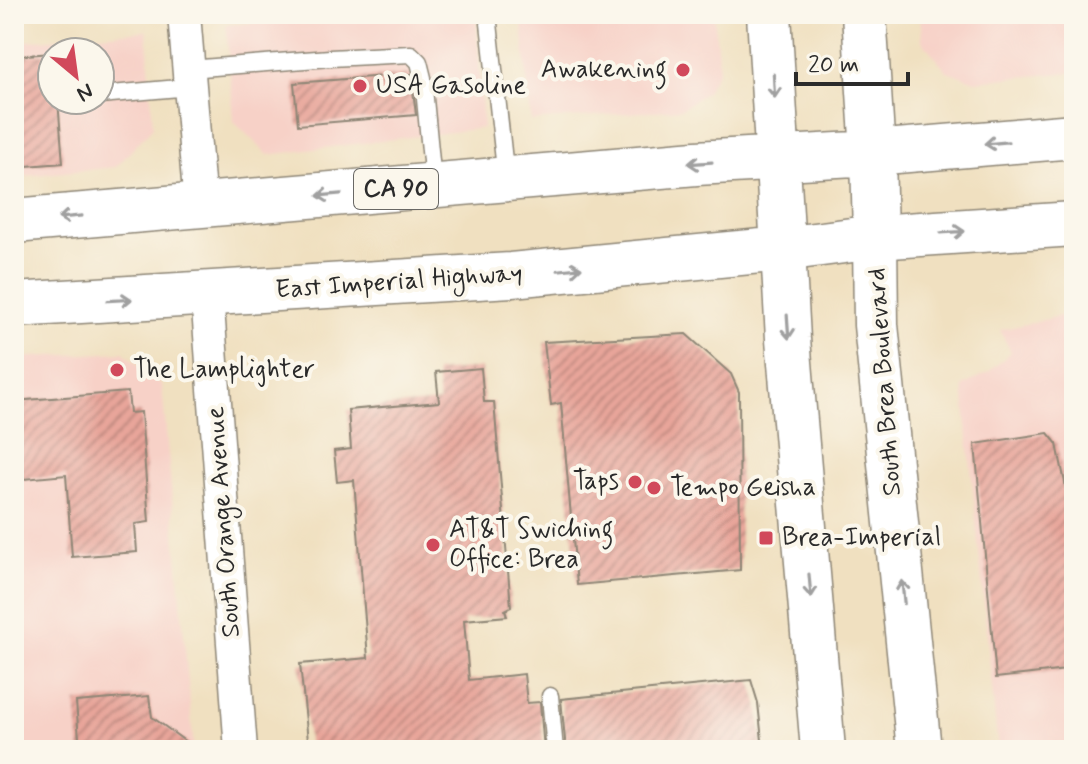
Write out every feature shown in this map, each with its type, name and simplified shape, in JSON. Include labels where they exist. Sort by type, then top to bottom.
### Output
[{"type":"main road","points":[[769,14],[788,339],[823,750]]},
{"type":"main road","name":"South Brea Boulevard","points":[[864,14],[873,153],[876,325],[919,750]]},
{"type":"main road","name":"CA 90","points":[[14,221],[696,163],[873,153],[1074,136]]},
{"type":"main road","name":"East Imperial Highway","points":[[14,305],[511,275],[875,237],[1074,224]]},
{"type":"street","points":[[184,14],[200,206]]},
{"type":"street","name":"South Orange Avenue","points":[[207,295],[241,750]]},
{"type":"lane","points":[[488,14],[506,180]]},
{"type":"lane","points":[[116,92],[330,58],[411,54],[419,62],[423,78],[434,186]]},
{"type":"lane","points":[[550,696],[555,750]]},
{"type":"shaded area","points":[[360,14],[476,14],[483,128],[268,155],[234,122],[226,25]]},
{"type":"shaded area","points":[[521,14],[714,14],[719,69],[706,92],[681,109],[531,121]]},
{"type":"shaded area","points":[[920,14],[1074,14],[1074,72],[975,81],[947,71],[922,41]]},
{"type":"shaded area","points":[[147,31],[153,127],[116,167],[14,177],[14,42],[36,40],[36,116],[116,116],[116,36],[87,36]]},
{"type":"shaded area","points":[[1074,313],[1074,750],[998,750],[963,386],[989,372],[1011,352],[1000,330]]},
{"type":"shaded area","points":[[123,352],[162,385],[194,750],[14,750],[14,358]]},
{"type":"building","points":[[36,54],[36,116],[59,116],[63,163],[14,167],[14,56]]},
{"type":"building","points":[[411,74],[416,115],[298,125],[294,83]]},
{"type":"building","name":"Tempo Geisha","points":[[686,334],[731,374],[739,392],[740,570],[577,585],[561,403],[551,405],[544,342]]},
{"type":"building","points":[[481,368],[484,402],[494,402],[511,607],[505,610],[507,616],[464,620],[469,680],[524,674],[527,703],[540,702],[544,750],[309,750],[300,664],[368,658],[354,480],[337,482],[334,451],[351,449],[348,410],[439,402],[436,372]]},
{"type":"building","points":[[128,392],[130,413],[141,412],[149,522],[135,524],[137,552],[72,557],[66,475],[14,480],[14,401]]},
{"type":"building","points":[[1048,433],[1057,444],[1070,507],[1074,507],[1074,669],[996,678],[975,444]]},
{"type":"building","points":[[751,680],[758,703],[763,750],[566,750],[561,699]]},
{"type":"building","points":[[149,696],[152,717],[197,750],[80,750],[76,702]]},
{"type":"place","name":"Awakening","points":[[683,70]]},
{"type":"place","name":"USA Gasoline","points":[[360,86]]},
{"type":"place","name":"The Lamplighter","points":[[117,370]]},
{"type":"place","name":"Taps","points":[[635,482]]},
{"type":"place","name":"Tempo Geisha","points":[[654,488]]},
{"type":"place","name":"Brea-Imperial","points":[[766,538]]},
{"type":"place","name":"AT&T Swiching Office: Brea","points":[[433,545]]}]
